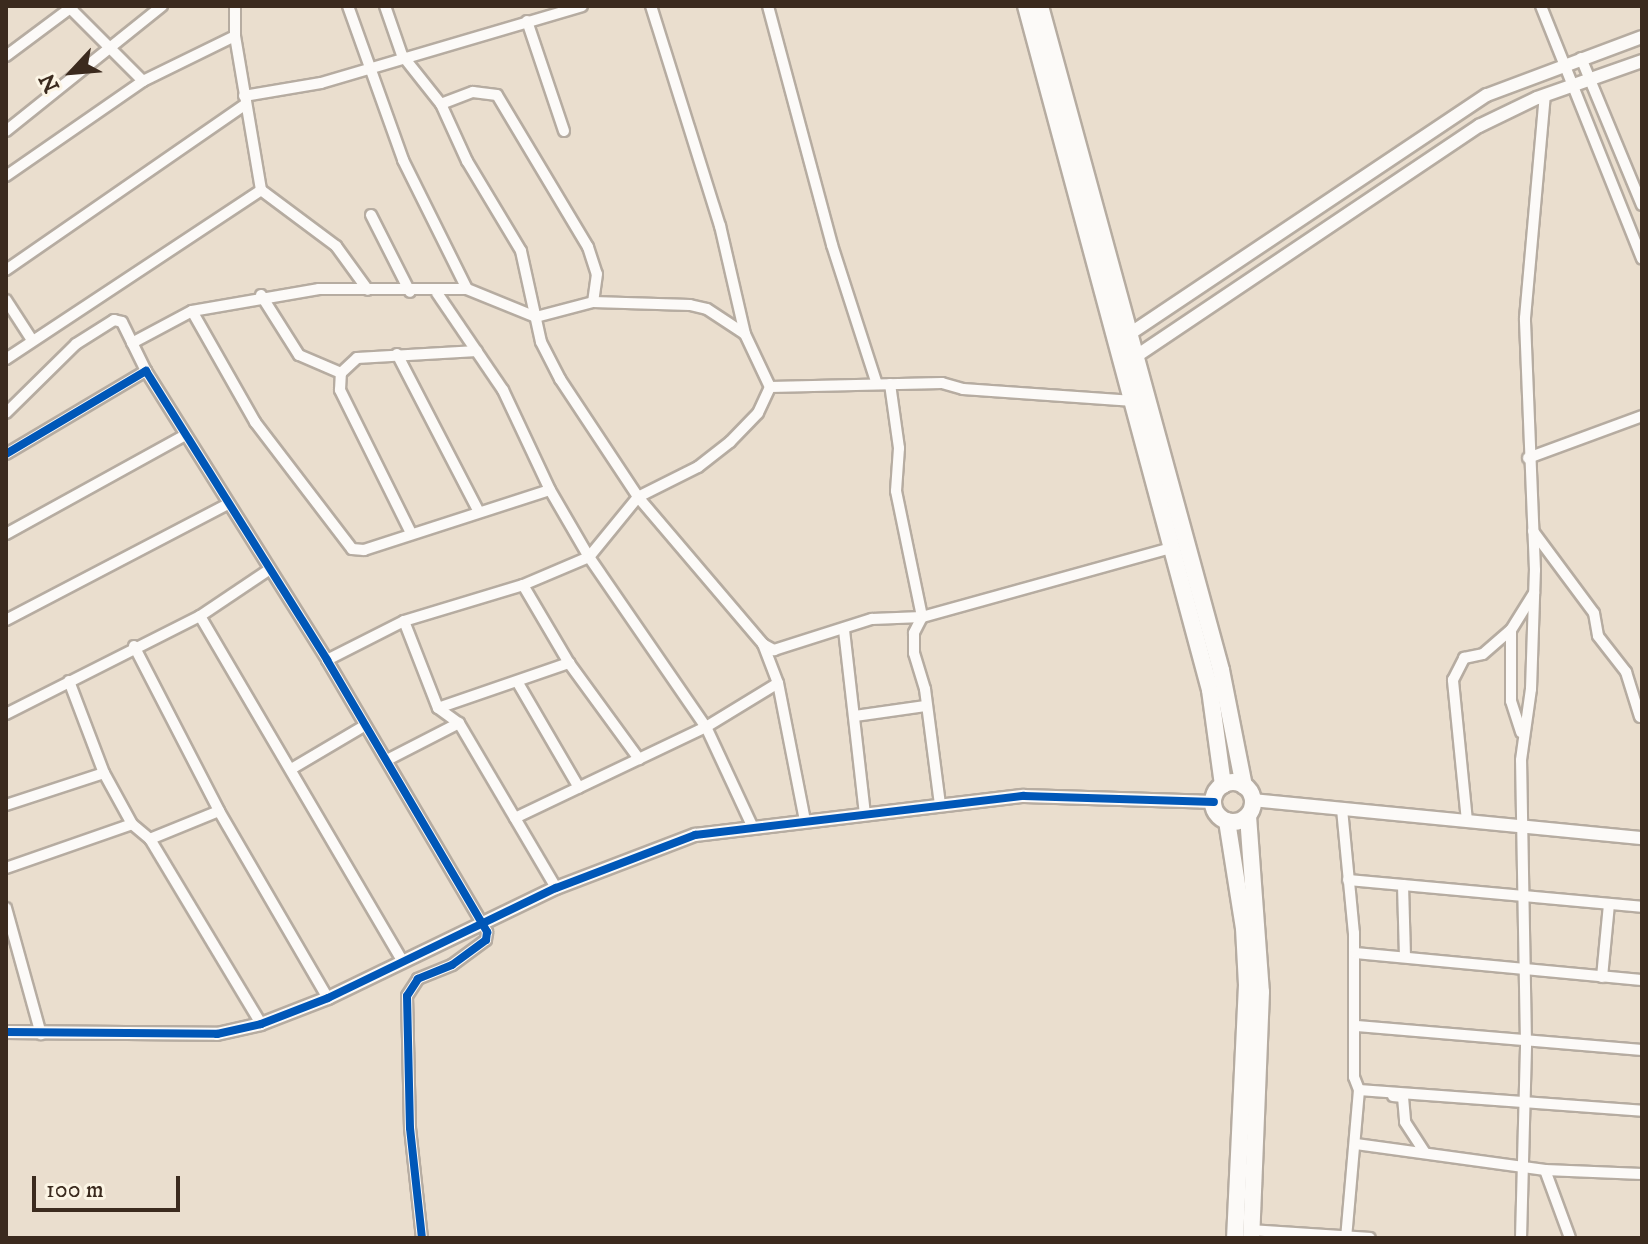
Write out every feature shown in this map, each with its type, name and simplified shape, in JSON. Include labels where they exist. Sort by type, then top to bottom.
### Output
[{"type":"highway","points":[[1026,6],[1221,670],[1249,800],[1261,992],[1251,1234]]},
{"type":"highway","points":[[1040,6],[1123,338]]},
{"type":"highway","points":[[1130,360],[1134,401],[1210,690],[1223,785],[1214,802],[1227,821],[1244,928],[1247,985],[1235,1238]]},
{"type":"highway","points":[[1223,785],[1249,800]]},
{"type":"highway","points":[[1227,821],[1249,800]]},
{"type":"street","points":[[6,131],[162,6]]},
{"type":"street","points":[[235,6],[235,36],[261,190],[336,246],[368,290]]},
{"type":"street","points":[[348,6],[373,64],[403,160],[467,289]]},
{"type":"street","points":[[385,6],[402,55],[441,104],[467,161],[521,251],[541,342],[576,408],[638,497],[763,644],[778,683],[805,821]]},
{"type":"street","points":[[6,270],[245,100],[321,83],[402,55],[582,6]]},
{"type":"street","points":[[651,6],[720,226],[745,334],[770,387]]},
{"type":"street","points":[[768,6],[832,245],[877,384]]},
{"type":"street","points":[[1543,6],[1561,65],[1642,259]]},
{"type":"street","points":[[6,56],[70,7],[143,81]]},
{"type":"street","points":[[527,21],[564,131]]},
{"type":"street","points":[[6,176],[143,81],[235,36]]},
{"type":"street","points":[[1123,338],[1487,95],[1642,37]]},
{"type":"street","points":[[1581,58],[1642,205]]},
{"type":"street","points":[[1130,360],[1460,138],[1545,95],[1642,61]]},
{"type":"street","points":[[441,104],[473,92],[497,95],[588,247],[597,274],[593,302]]},
{"type":"street","points":[[1521,1238],[1526,1044],[1525,897],[1520,826],[1522,734],[1531,689],[1534,593],[1525,318],[1545,95]]},
{"type":"street","points":[[6,359],[261,190]]},
{"type":"street","points":[[371,215],[410,292]]},
{"type":"street","points":[[132,343],[192,311],[261,295],[368,290],[437,293],[467,289],[536,317],[593,302],[690,305],[707,309],[745,334]]},
{"type":"street","points":[[437,293],[503,390],[550,490],[589,557],[706,727],[753,828]]},
{"type":"street","points":[[261,295],[299,355],[341,373]]},
{"type":"street","points":[[6,300],[32,340]]},
{"type":"street","points":[[192,311],[255,422],[338,536],[352,549],[364,550],[550,490]]},
{"type":"street","points":[[6,413],[76,344],[114,320],[122,322],[182,437],[327,660],[480,922],[486,940],[452,965],[418,979],[407,996],[410,1128],[422,1238]]},
{"type":"street","points":[[411,533],[340,390],[341,373],[357,358],[477,351]]},
{"type":"street","points":[[397,354],[479,512]]},
{"type":"street","points":[[6,454],[146,371]]},
{"type":"street","points":[[770,387],[942,383],[963,389],[1134,401]]},
{"type":"street","points":[[890,384],[899,448],[896,491],[922,617],[914,633],[914,653],[940,805]]},
{"type":"street","points":[[327,660],[404,621],[523,585],[589,557],[638,497],[698,467],[730,442],[758,413],[770,387]]},
{"type":"street","points":[[1528,458],[1642,416]]},
{"type":"street","points":[[6,534],[182,437]]},
{"type":"street","points":[[6,620],[226,505]]},
{"type":"street","points":[[1532,530],[1594,613],[1598,636],[1626,672],[1640,717]]},
{"type":"street","points":[[763,644],[774,650],[872,619],[922,617],[1171,548]]},
{"type":"street","points":[[6,714],[134,646],[200,616],[267,571]]},
{"type":"street","points":[[523,585],[569,663],[639,759]]},
{"type":"street","points":[[1467,821],[1453,680],[1464,658],[1483,654],[1511,630],[1534,593]]},
{"type":"street","points":[[200,616],[293,768],[403,962]]},
{"type":"street","points":[[404,621],[438,708],[459,723],[556,888]]},
{"type":"street","points":[[844,630],[865,814]]},
{"type":"street","points":[[1511,630],[1511,701],[1522,734]]},
{"type":"street","points":[[134,646],[219,811],[328,998]]},
{"type":"street","points":[[438,708],[569,663]]},
{"type":"street","points":[[69,681],[104,773],[132,824],[150,839],[261,1024]]},
{"type":"street","points":[[518,683],[579,788]]},
{"type":"street","points":[[515,818],[706,727],[778,683]]},
{"type":"street","points":[[855,716],[925,706]]},
{"type":"street","points":[[387,760],[459,723]]},
{"type":"street","points":[[293,768],[364,726]]},
{"type":"street","points":[[6,805],[104,773]]},
{"type":"street","points":[[6,1032],[217,1034],[261,1024],[328,998],[480,922],[556,888],[675,841],[805,821],[1054,795],[1214,802]]},
{"type":"street","points":[[1249,800],[1642,838]]},
{"type":"street","points":[[1342,809],[1355,953],[1357,1026],[1353,1062],[1359,1090],[1346,1237]]},
{"type":"street","points":[[150,839],[219,811]]},
{"type":"street","points":[[6,868],[132,824]]},
{"type":"street","points":[[1348,880],[1642,907]]},
{"type":"street","points":[[1403,885],[1405,956]]},
{"type":"street","points":[[1602,977],[1609,904]]},
{"type":"street","points":[[6,908],[41,1034]]},
{"type":"street","points":[[1355,953],[1642,980]]},
{"type":"street","points":[[1357,1026],[1406,1027],[1526,1044],[1642,1050]]},
{"type":"street","points":[[1359,1090],[1642,1111]]},
{"type":"street","points":[[1359,1090],[1403,1097],[1415,1145],[1429,1154]]},
{"type":"street","points":[[1356,1144],[1545,1170],[1642,1174]]},
{"type":"street","points":[[1545,1170],[1570,1238]]},
{"type":"street","points":[[1251,1234],[1370,1238]]},
{"type":"cycle path","points":[[6,454],[146,371],[327,660],[487,932],[486,940],[452,965],[418,979],[407,996],[410,1128],[422,1238]]},
{"type":"cycle path","points":[[6,1032],[217,1034],[261,1024],[328,998],[556,888],[695,835],[1024,796],[1214,802]]}]
